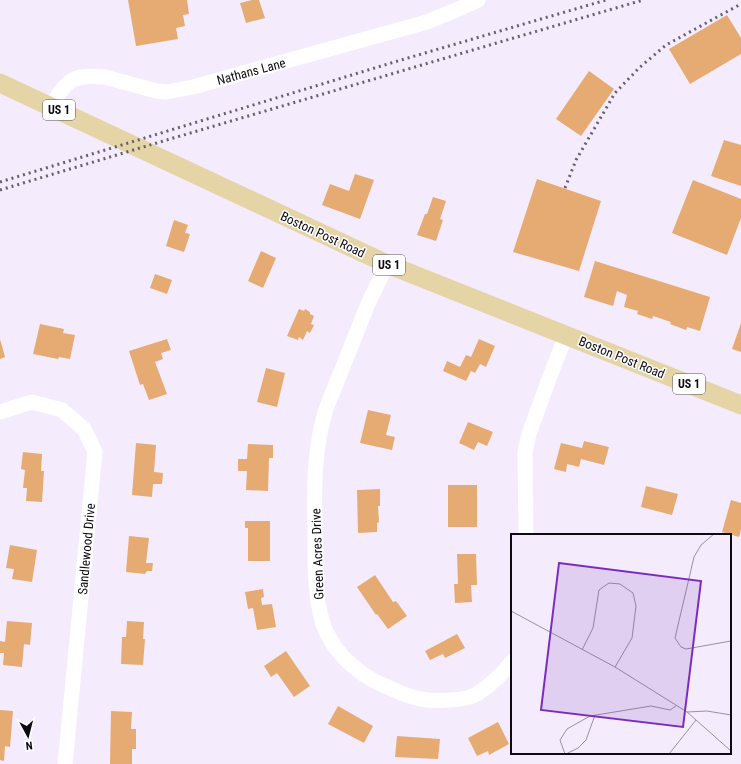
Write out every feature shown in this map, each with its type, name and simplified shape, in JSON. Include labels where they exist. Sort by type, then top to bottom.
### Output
[{"type":"main road","name":"Boston Post Road","points":[[0,83],[387,264],[741,405]]},
{"type":"street","name":"Nathans Lane","points":[[51,106],[64,86],[70,80],[78,78],[96,76],[105,77],[156,91],[177,90],[193,87],[427,22],[461,4],[478,0]]},
{"type":"street","name":"Green Acres Drive","points":[[387,264],[326,409],[321,426],[314,486],[317,586],[320,613],[332,643],[358,671],[377,683],[414,699],[447,701],[473,696],[503,674],[511,663]]},
{"type":"street","points":[[526,534],[524,469],[529,434],[566,336]]},
{"type":"street","name":"Sandlewood Drive","points":[[0,412],[32,402],[62,410],[84,429],[95,452],[65,764]]},
{"type":"building","points":[[128,0],[187,0],[189,14],[183,15],[185,26],[176,28],[178,39],[136,46]]},
{"type":"building","points":[[259,0],[265,18],[246,23],[240,3]]},
{"type":"building","points":[[727,15],[741,38],[741,54],[690,84],[669,49]]},
{"type":"building","points":[[589,71],[614,89],[581,136],[556,119]]},
{"type":"building","points":[[724,140],[741,145],[741,186],[711,176]]},
{"type":"building","points":[[355,174],[374,180],[360,219],[322,205],[330,184],[349,191]]},
{"type":"building","points":[[537,179],[601,201],[579,271],[513,252]]},
{"type":"building","points":[[693,180],[741,199],[741,218],[727,255],[672,233]]},
{"type":"building","points":[[433,197],[446,201],[440,219],[443,220],[436,241],[417,235]]},
{"type":"building","points":[[174,220],[188,225],[185,233],[190,234],[184,252],[166,246]]},
{"type":"building","points":[[261,251],[276,258],[263,288],[248,281]]},
{"type":"building","points":[[595,261],[710,297],[700,331],[687,327],[686,330],[670,324],[671,322],[653,316],[652,319],[637,314],[638,311],[624,307],[627,295],[617,291],[613,306],[584,297]]},
{"type":"building","points":[[155,274],[172,280],[167,294],[150,288]]},
{"type":"building","points":[[299,309],[304,311],[305,309],[314,316],[311,324],[314,325],[310,333],[307,331],[303,340],[299,337],[298,340],[287,336]]},
{"type":"building","points":[[741,323],[741,352],[732,349]]},
{"type":"building","points":[[40,324],[64,329],[63,333],[75,335],[70,359],[59,357],[58,359],[33,354]]},
{"type":"building","points":[[0,339],[5,357],[0,359]]},
{"type":"building","points":[[167,339],[171,350],[161,353],[163,359],[155,362],[167,394],[149,400],[143,384],[140,385],[129,351]]},
{"type":"building","points":[[479,339],[495,346],[486,367],[480,364],[475,373],[471,371],[466,381],[443,371],[447,361],[460,367],[466,355],[471,357]]},
{"type":"building","points":[[266,368],[285,373],[277,407],[257,402]]},
{"type":"building","points":[[368,410],[391,415],[386,435],[395,437],[392,450],[360,443]]},
{"type":"building","points":[[468,422],[493,432],[487,446],[478,442],[474,450],[459,443]]},
{"type":"building","points":[[584,441],[609,447],[604,465],[581,459],[579,467],[567,464],[566,472],[554,469],[561,443],[582,448]]},
{"type":"building","points":[[136,443],[156,445],[154,472],[163,473],[162,484],[153,484],[152,497],[132,495]]},
{"type":"building","points":[[248,444],[273,445],[273,458],[269,458],[268,491],[246,490],[247,471],[238,471],[238,459],[247,459]]},
{"type":"building","points":[[23,452],[42,454],[41,471],[44,471],[42,502],[26,501],[27,488],[23,488],[25,470],[21,469]]},
{"type":"building","points":[[448,485],[477,485],[477,527],[448,527]]},
{"type":"building","points":[[646,486],[678,494],[672,515],[641,507]]},
{"type":"building","points":[[380,489],[380,506],[378,506],[379,522],[377,523],[377,532],[358,533],[357,490]]},
{"type":"building","points":[[731,500],[741,503],[741,530],[739,537],[722,532]]},
{"type":"building","points":[[245,521],[270,521],[270,561],[248,561],[248,528],[245,528]]},
{"type":"building","points":[[129,536],[149,538],[146,563],[153,563],[152,571],[147,571],[145,574],[126,572]]},
{"type":"building","points":[[10,545],[37,550],[32,582],[12,579],[14,569],[6,568]]},
{"type":"building","points":[[457,554],[476,554],[477,585],[471,585],[472,602],[455,603],[454,584],[458,584]]},
{"type":"building","points":[[375,575],[393,602],[396,601],[407,616],[388,629],[377,614],[376,615],[357,587]]},
{"type":"building","points":[[263,589],[264,597],[261,598],[262,605],[272,604],[276,627],[257,630],[253,608],[248,609],[245,592]]},
{"type":"building","points":[[7,621],[32,623],[30,645],[24,644],[22,667],[3,665],[4,653],[0,653],[0,641],[5,642]]},
{"type":"building","points":[[127,621],[144,622],[143,639],[145,639],[143,665],[121,664],[122,637],[126,637]]},
{"type":"building","points":[[457,634],[465,648],[445,658],[443,654],[430,660],[425,651]]},
{"type":"building","points":[[286,651],[310,686],[294,697],[277,673],[271,677],[264,666]]},
{"type":"building","points":[[338,706],[373,726],[364,743],[328,724]]},
{"type":"building","points":[[0,710],[13,711],[10,747],[5,746],[4,761],[0,760]]},
{"type":"building","points":[[111,711],[132,712],[131,729],[136,729],[136,749],[132,749],[132,764],[110,764]]},
{"type":"building","points":[[498,722],[509,744],[489,755],[488,751],[477,756],[468,738]]},
{"type":"building","points":[[397,736],[440,739],[438,759],[395,757]]},
{"type":"railway","points":[[0,182],[401,60],[606,0]]},
{"type":"railway","points":[[0,190],[643,0]]},
{"type":"railway","points":[[565,188],[576,160],[615,93],[639,68],[666,45],[741,4]]}]
